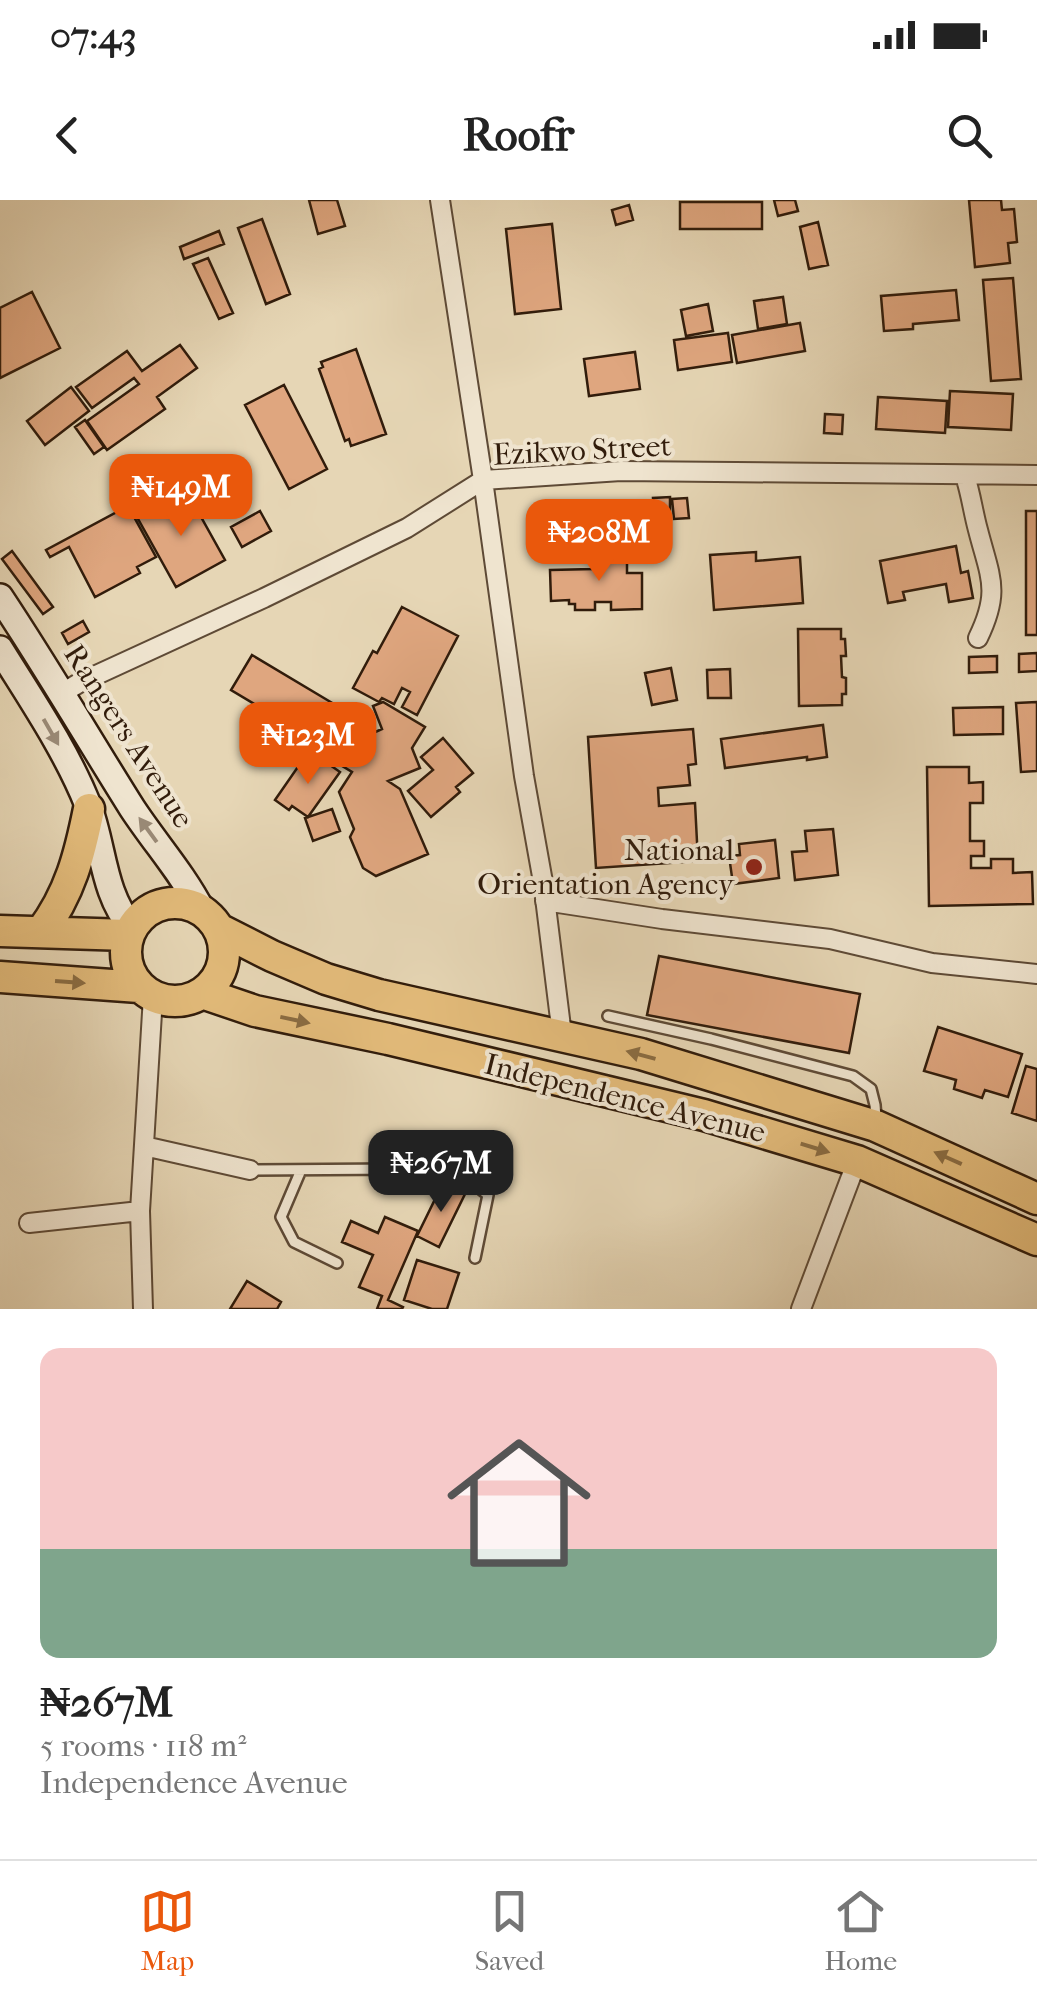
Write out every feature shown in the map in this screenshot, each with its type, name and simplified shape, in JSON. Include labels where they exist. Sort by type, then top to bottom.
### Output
[{"type":"main road","name":"Rangers Avenue","points":[[0,597],[135,812],[210,920]]},
{"type":"main road","name":"Rangers Avenue","points":[[0,649],[72,770],[89,809],[111,894],[130,931]]},
{"type":"main road","points":[[41,932],[56,913],[74,874],[89,809]]},
{"type":"main road","points":[[0,977],[146,992],[160,1000],[178,1002],[202,993],[215,981],[224,946],[210,920],[188,904],[156,906],[142,915],[130,931],[126,962],[146,992]]},
{"type":"main road","name":"Independence Avenue","points":[[210,920],[272,956],[326,979],[642,1054],[876,1126],[1037,1198]]},
{"type":"main road","points":[[0,931],[130,931]]},
{"type":"main road","name":"Independence Avenue","points":[[202,993],[254,1011],[704,1114],[857,1161],[1037,1240]]},
{"type":"street","points":[[440,200],[562,1035]]},
{"type":"street","name":"Ezikwo Street","points":[[61,694],[407,528],[483,480],[621,471],[1037,475]]},
{"type":"street","points":[[966,476],[992,576],[992,601],[978,638]]},
{"type":"street","points":[[545,901],[830,939],[932,963],[1037,974]]},
{"type":"street","points":[[142,1309],[140,1211],[146,992]]},
{"type":"street","points":[[144,1146],[250,1170]]},
{"type":"street","points":[[801,1309],[857,1161]]},
{"type":"street","points":[[29,1223],[140,1211]]},
{"type":"lane","points":[[608,1016],[852,1076],[871,1089],[876,1126]]},
{"type":"lane","points":[[250,1170],[398,1169],[469,1180],[488,1195],[474,1258]]},
{"type":"lane","points":[[302,1170],[281,1217],[294,1242],[337,1263]]},
{"type":"building","points":[[309,200],[337,200],[345,226],[318,234]]},
{"type":"building","points":[[774,200],[795,200],[798,211],[778,216]]},
{"type":"building","points":[[969,200],[1001,200],[1002,210],[1014,209],[1017,242],[1008,243],[1010,263],[975,267]]},
{"type":"building","points":[[680,202],[762,202],[762,229],[680,229]]},
{"type":"building","points":[[629,205],[633,220],[616,225],[612,210]]},
{"type":"building","points":[[262,219],[290,294],[266,304],[238,228]]},
{"type":"building","points":[[818,222],[828,265],[809,269],[800,227]]},
{"type":"building","points":[[552,224],[561,309],[515,314],[506,229]]},
{"type":"building","points":[[219,231],[224,244],[184,259],[180,247]]},
{"type":"building","points":[[208,258],[233,313],[219,319],[193,264]]},
{"type":"building","points":[[1013,278],[1021,379],[991,381],[983,280]]},
{"type":"building","points":[[956,290],[959,320],[884,331],[881,296]]},
{"type":"building","points":[[32,292],[60,348],[0,378],[0,308]]},
{"type":"building","points":[[783,297],[787,324],[758,329],[754,301]]},
{"type":"building","points":[[708,304],[713,331],[686,336],[681,310]]},
{"type":"building","points":[[800,323],[805,351],[737,363],[732,335]]},
{"type":"building","points":[[728,333],[732,362],[678,370],[674,340]]},
{"type":"building","points":[[180,345],[197,368],[157,397],[165,409],[107,450],[87,421],[139,384],[134,378],[92,408],[76,387],[127,351],[142,371]]},
{"type":"building","points":[[356,349],[386,434],[351,446],[349,439],[345,441],[319,369],[323,367],[321,362]]},
{"type":"building","points":[[635,352],[640,389],[589,396],[584,359]]},
{"type":"building","points":[[284,385],[327,469],[289,489],[245,405]]},
{"type":"building","points":[[71,387],[89,411],[45,445],[27,421]]},
{"type":"building","points":[[950,391],[1013,394],[1011,430],[948,427]]},
{"type":"building","points":[[878,397],[947,401],[945,433],[876,429]]},
{"type":"building","points":[[825,414],[843,415],[842,434],[824,433]]},
{"type":"building","points":[[85,420],[104,447],[94,454],[75,427]]},
{"type":"building","points":[[186,490],[225,560],[176,587],[137,517]]},
{"type":"building","points":[[670,497],[670,516],[654,517],[653,498]]},
{"type":"building","points":[[687,498],[689,518],[674,519],[672,499]]},
{"type":"building","points":[[128,506],[156,557],[137,567],[140,573],[95,597],[69,547],[50,557],[46,550]]},
{"type":"building","points":[[260,511],[271,531],[242,547],[231,527]]},
{"type":"building","points":[[1026,511],[1037,511],[1037,635],[1026,635]]},
{"type":"building","points":[[956,546],[961,573],[968,571],[973,598],[949,602],[946,584],[903,592],[905,600],[888,603],[880,561]]},
{"type":"building","points":[[12,551],[53,607],[43,614],[2,559]]},
{"type":"building","points":[[756,552],[756,561],[800,557],[803,603],[714,610],[710,555]]},
{"type":"building","points":[[627,553],[627,573],[642,573],[642,609],[611,610],[611,602],[595,602],[595,610],[575,610],[575,604],[569,604],[569,600],[551,601],[550,570],[593,569],[592,554]]},
{"type":"building","points":[[402,607],[458,636],[417,715],[402,707],[410,692],[402,688],[394,704],[382,698],[379,702],[353,688]]},
{"type":"building","points":[[83,621],[89,632],[68,644],[62,633]]},
{"type":"building","points":[[798,629],[841,629],[846,656],[841,656],[842,677],[846,678],[842,705],[799,706]]},
{"type":"building","points":[[1037,653],[1037,671],[1019,672],[1019,654]]},
{"type":"building","points":[[252,655],[344,710],[346,716],[361,710],[348,731],[353,742],[382,729],[373,706],[383,702],[425,727],[412,748],[420,768],[388,781],[400,789],[428,854],[376,876],[363,868],[350,837],[354,829],[339,792],[352,772],[329,758],[323,745],[231,690]]},
{"type":"building","points":[[997,656],[997,672],[969,673],[969,657]]},
{"type":"building","points":[[671,668],[677,700],[652,705],[645,673]]},
{"type":"building","points":[[730,669],[731,698],[708,698],[707,670]]},
{"type":"building","points":[[1037,702],[1037,771],[1021,772],[1016,703]]},
{"type":"building","points":[[1003,707],[1003,734],[954,735],[953,708]]},
{"type":"building","points":[[823,725],[827,757],[725,768],[721,739]]},
{"type":"building","points":[[693,729],[696,764],[688,765],[690,785],[658,788],[659,806],[695,803],[698,861],[596,868],[588,737]]},
{"type":"building","points":[[443,738],[473,773],[456,787],[460,792],[431,817],[408,791],[433,770],[421,757]]},
{"type":"building","points":[[320,758],[340,772],[308,817],[275,800],[302,761],[313,768]]},
{"type":"building","points":[[927,767],[969,767],[969,783],[983,782],[983,803],[970,803],[970,841],[984,841],[984,856],[971,856],[971,868],[991,868],[991,859],[1013,859],[1013,873],[1032,872],[1033,904],[929,906]]},
{"type":"building","points":[[332,809],[340,831],[313,841],[305,818]]},
{"type":"building","points":[[833,829],[838,875],[795,880],[792,852],[807,851],[805,831]]},
{"type":"building","name":"National Orientation Agency","points":[[775,840],[779,878],[733,884],[729,856],[740,855],[739,844]]},
{"type":"building","points":[[659,956],[860,994],[849,1053],[647,1015]]},
{"type":"building","points":[[938,1027],[1022,1054],[1008,1097],[985,1090],[982,1098],[954,1089],[956,1080],[924,1071]]},
{"type":"building","points":[[1026,1066],[1037,1069],[1037,1121],[1012,1113]]},
{"type":"building","points":[[443,1183],[465,1194],[439,1247],[417,1236]]},
{"type":"building","points":[[385,1217],[418,1231],[388,1300],[402,1309],[377,1309],[382,1296],[359,1287],[373,1255],[342,1242],[351,1221],[378,1233]]},
{"type":"building","points":[[417,1260],[459,1273],[447,1309],[432,1309],[404,1300]]},
{"type":"building","points":[[247,1281],[281,1302],[277,1309],[230,1309]]},
{"type":"place","name":"National Orientation Agency","points":[[754,867]]}]
